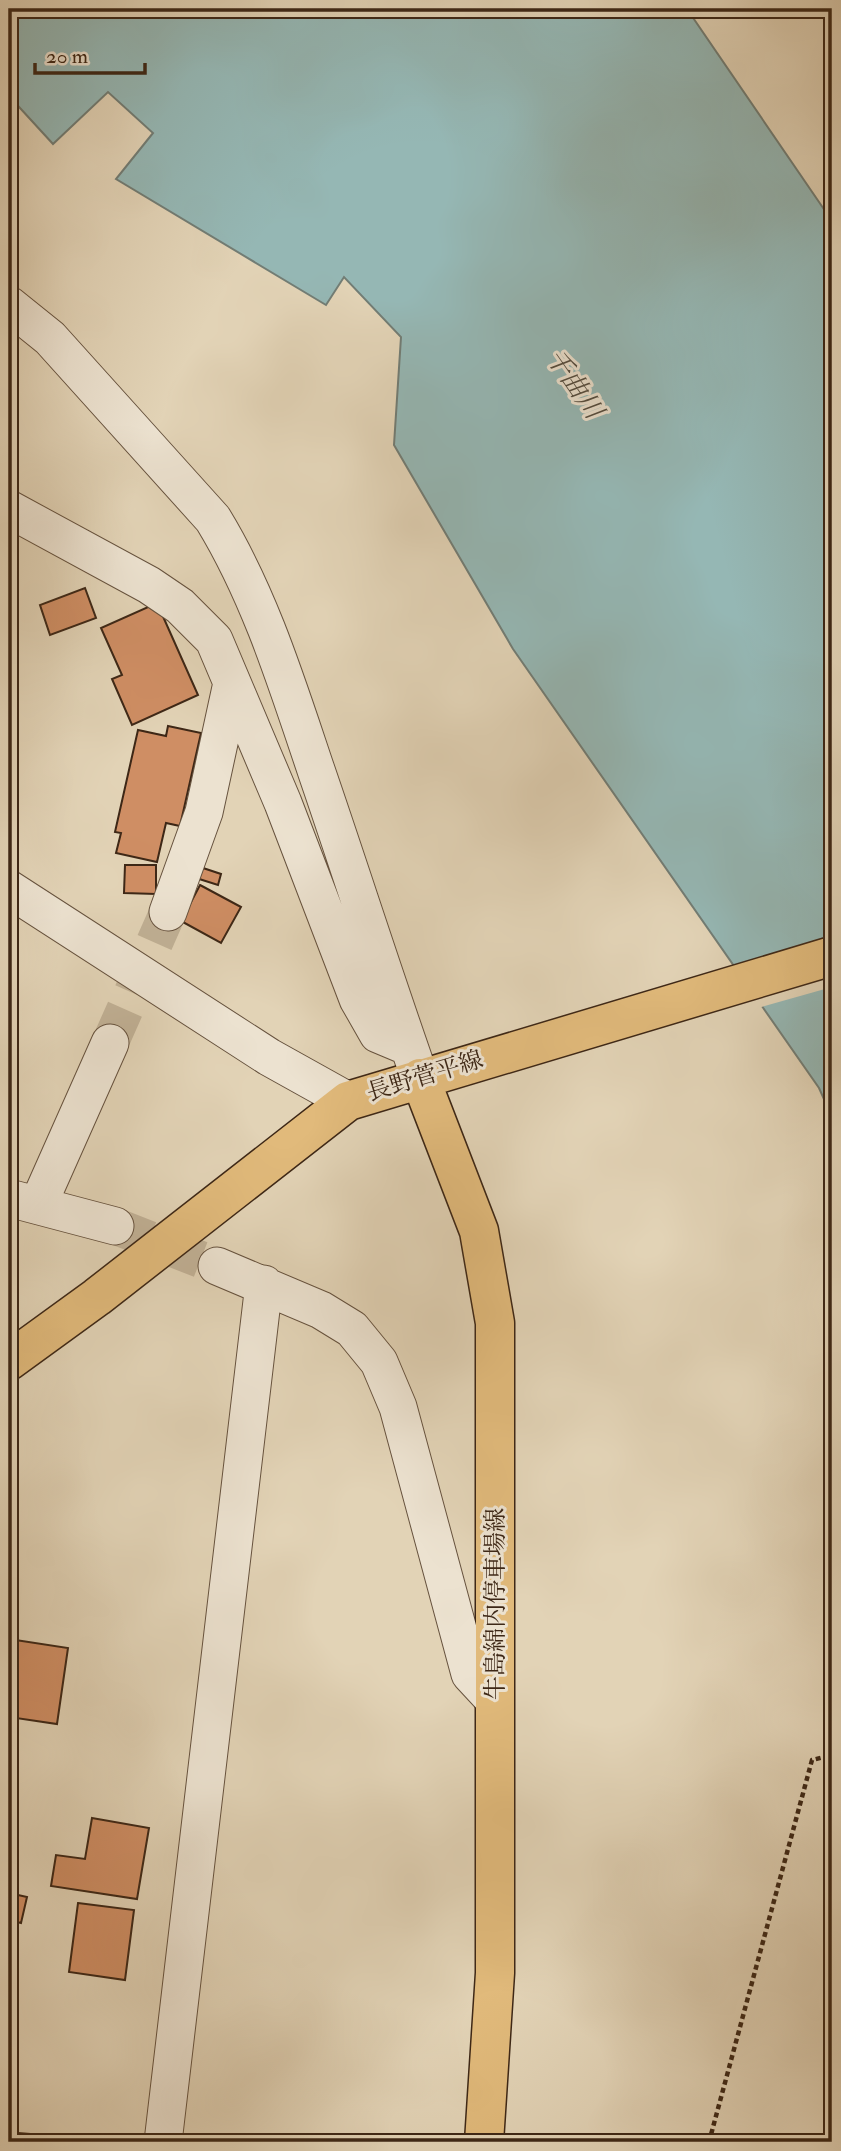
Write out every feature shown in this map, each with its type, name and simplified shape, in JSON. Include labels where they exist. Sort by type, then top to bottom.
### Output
[{"type":"main road","name":"長野菅平線","points":[[9,1361],[97,1297],[348,1101],[415,1063],[459,1066],[832,956]]},
{"type":"main road","name":"牛島綿内停車場線","points":[[415,1063],[479,1231],[495,1323],[495,1973],[484,2142]]},
{"type":"street","points":[[9,305],[59,348],[213,519],[234,552],[259,607],[292,697],[415,1063]]},
{"type":"street","points":[[9,509],[149,585],[180,606],[214,640],[283,803],[358,999],[378,1034],[415,1063]]},
{"type":"street","points":[[168,912],[204,812],[232,683]]},
{"type":"street","points":[[9,889],[269,1057],[348,1101]]},
{"type":"street","points":[[110,1043],[23,1201],[115,1226]]},
{"type":"street","points":[[217,1266],[264,1283],[321,1310],[352,1329],[379,1362],[398,1407],[470,1674],[495,1701]]},
{"type":"street","points":[[163,2142],[264,1283]]},
{"type":"path","points":[[709,2142],[812,1760],[832,1755]]},
{"type":"water","name":"千曲川","points":[[9,9],[687,9],[832,221],[832,1117],[819,1088],[513,649],[394,445],[401,337],[344,277],[326,305],[116,179],[153,133],[108,92],[53,144],[9,96]]},
{"type":"pier","points":[[832,938],[832,987],[758,1008],[730,968]]},
{"type":"building","points":[[85,588],[96,618],[50,635],[40,605]]},
{"type":"building","points":[[157,603],[198,695],[132,725],[112,679],[122,675],[101,628]]},
{"type":"building","points":[[168,726],[201,733],[180,826],[166,823],[157,862],[116,853],[121,833],[115,832],[138,730],[166,736]]},
{"type":"building","points":[[125,865],[156,865],[156,894],[124,893]]},
{"type":"building","points":[[197,866],[221,874],[218,885],[193,877]]},
{"type":"building","points":[[200,885],[241,907],[221,943],[181,921]]},
{"type":"building","points":[[9,1639],[68,1648],[57,1724],[9,1717]]},
{"type":"building","points":[[92,1818],[149,1828],[137,1899],[51,1886],[56,1855],[85,1859]]},
{"type":"building","points":[[9,1893],[27,1897],[21,1923],[9,1920]]},
{"type":"building","points":[[78,1903],[134,1910],[125,1980],[69,1972]]},
{"type":"building","points":[[18,2133],[67,2137],[67,2142],[17,2142]]},
{"type":"tunnel","points":[[110,1043],[168,912]]},
{"type":"tunnel","points":[[115,1226],[217,1266]]}]
